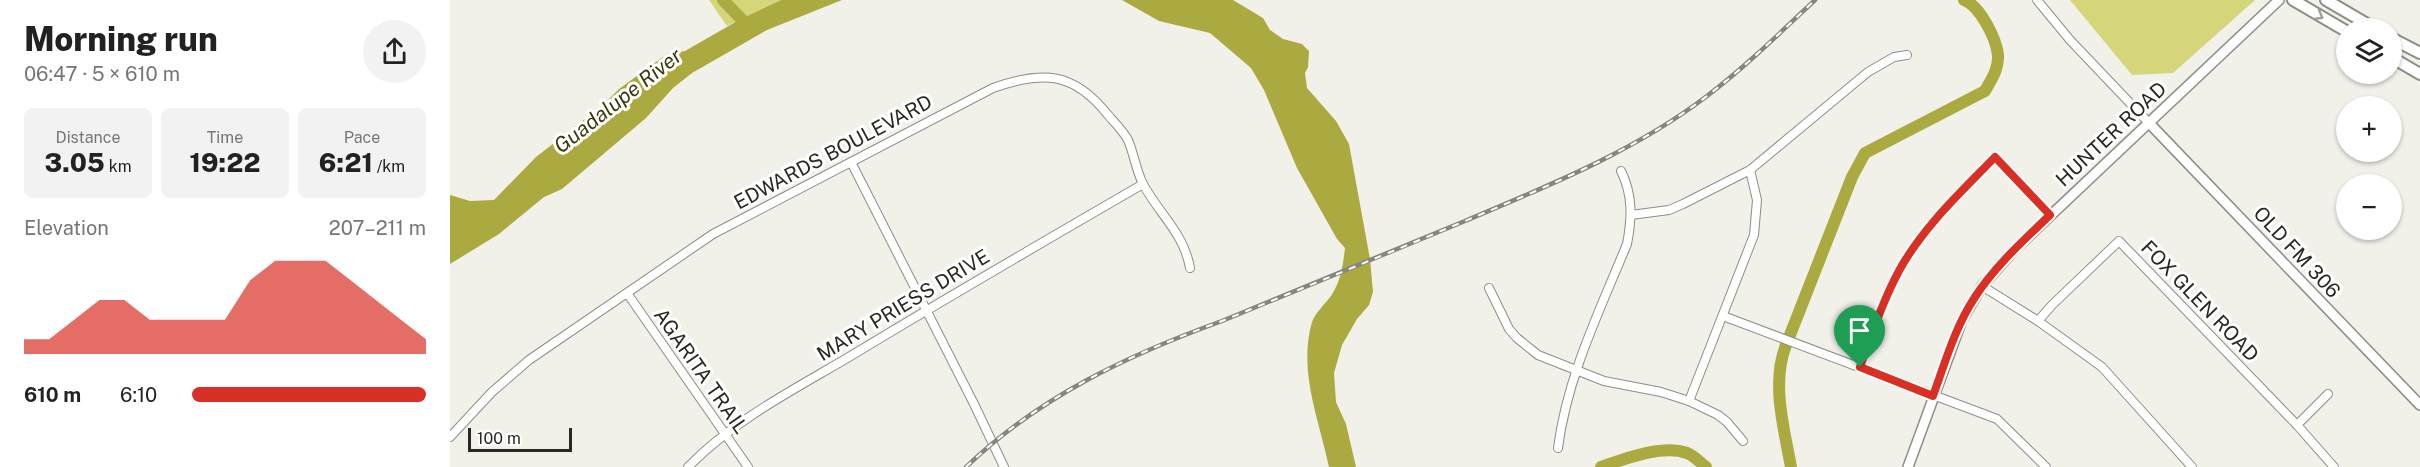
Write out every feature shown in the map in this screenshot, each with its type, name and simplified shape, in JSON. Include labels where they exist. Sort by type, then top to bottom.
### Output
[{"type":"main road","points":[[2293,0],[2336,25]]},
{"type":"main road","points":[[2326,0],[2357,18]]},
{"type":"main road","points":[[2402,44],[2420,53]]},
{"type":"main road","points":[[2402,63],[2420,74]]},
{"type":"street","points":[[2037,0],[2070,40],[2150,123]]},
{"type":"street","name":"HUNTER ROAD","points":[[1908,467],[1962,320],[1982,286],[2013,251],[2050,215],[2279,0]]},
{"type":"street","points":[[1631,215],[1669,210],[1750,170],[1868,72],[1894,57],[1907,55]]},
{"type":"street","name":"EDWARDS BOULEVARD","points":[[450,437],[492,392],[529,360],[713,234],[993,88],[1030,78],[1053,77],[1076,84],[1099,103],[1127,140],[1143,184],[1184,245],[1190,268]]},
{"type":"street","name":"OLD FM 306","points":[[2150,123],[2420,405]]},
{"type":"street","points":[[1860,367],[1885,298],[1916,244],[1942,210],[1995,157],[2050,215]]},
{"type":"street","points":[[851,162],[1004,467]]},
{"type":"street","points":[[1689,401],[1723,316],[1756,223],[1757,200],[1750,170]]},
{"type":"street","points":[[1558,448],[1562,415],[1576,370],[1627,244],[1631,215],[1628,186],[1621,171]]},
{"type":"street","name":"MARY PRIESS DRIVE","points":[[688,467],[747,418],[926,310],[1143,184]]},
{"type":"street","name":"FOX GLEN ROAD","points":[[2038,321],[2052,304],[2119,241],[2297,425],[2334,467]]},
{"type":"street","points":[[1982,286],[2038,321],[2102,367],[2192,467]]},
{"type":"street","points":[[1490,288],[1509,329],[1539,355],[1604,381],[1660,392],[1689,401],[1718,415],[1743,441]]},
{"type":"street","name":"AGARITA TRAIL","points":[[627,293],[748,467]]},
{"type":"street","points":[[1723,316],[1997,419],[2046,467]]},
{"type":"street","points":[[2297,425],[2328,394]]},
{"type":"shaded area","points":[[709,0],[781,0],[727,26]]},
{"type":"shaded area","points":[[2070,0],[2255,0],[2173,73],[2132,75]]},
{"type":"water","name":"Guadalupe River","points":[[781,0],[842,0],[767,30],[692,73],[673,88],[646,118],[562,189],[544,197],[499,234],[450,264],[450,195],[470,201],[494,200],[536,157],[603,105],[619,89],[667,54],[685,51],[739,20]]},
{"type":"water","points":[[1122,0],[1233,0],[1263,18],[1270,30],[1283,39],[1302,44],[1309,51],[1308,67],[1305,73],[1307,88],[1336,121],[1349,144],[1370,259],[1373,292],[1369,305],[1357,319],[1342,345],[1334,373],[1336,402],[1346,424],[1356,467],[1329,467],[1312,395],[1307,359],[1312,322],[1337,285],[1345,248],[1337,239],[1297,168],[1264,90],[1251,68],[1210,33],[1159,21]]},
{"type":"waterway","points":[[723,0],[751,29]]},
{"type":"waterway","points":[[1790,335],[1852,177],[1865,153],[1985,91],[1992,78],[1998,60],[1994,40],[1976,9],[1964,0]]},
{"type":"waterway","points":[[1786,345],[1779,375],[1779,390],[1782,421],[1791,467]]},
{"type":"waterway","points":[[1601,467],[1643,454],[1666,450],[1687,453],[1706,467]]},
{"type":"railway","points":[[966,467],[1024,419],[1086,380],[1119,364],[1496,208],[1559,181],[1621,150],[1679,116],[1707,96],[1749,62],[1815,0]]},
{"type":"route","points":[[1995,157],[2050,215],[1991,274],[1974,298],[1962,320],[1933,396],[1860,367],[1885,298],[1900,268],[1942,210],[1995,157]]}]
